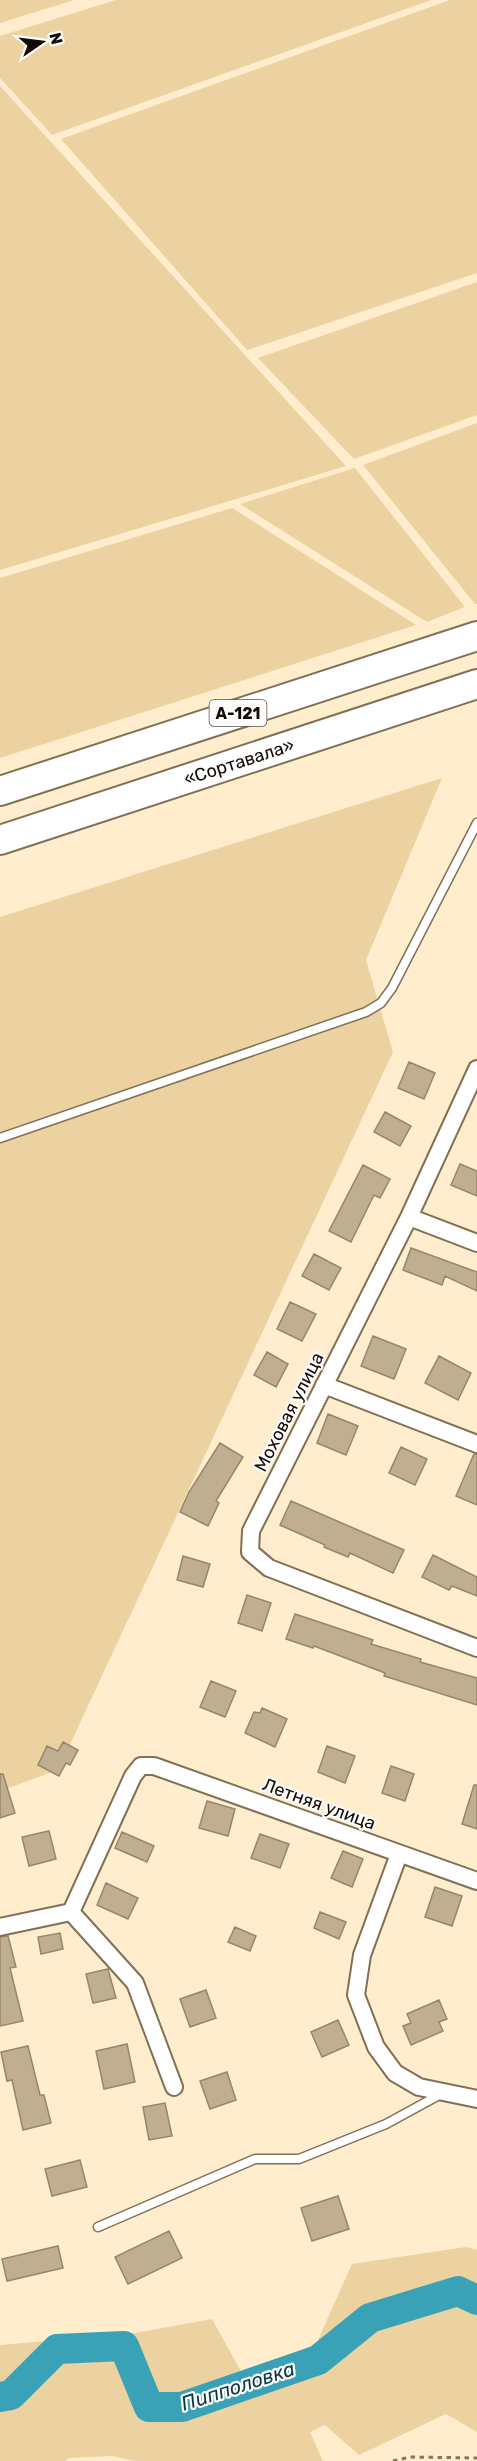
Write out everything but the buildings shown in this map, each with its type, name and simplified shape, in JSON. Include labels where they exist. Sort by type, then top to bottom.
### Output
[{"type":"highway","name":"А-121","points":[[0,790],[477,636]]},
{"type":"highway","name":"«Сортавала»","points":[[0,840],[477,684]]},
{"type":"street","name":"Моховая улица","points":[[477,1069],[410,1217],[251,1531],[250,1552],[269,1568],[477,1648]]},
{"type":"street","points":[[410,1217],[477,1243]]},
{"type":"street","points":[[324,1385],[477,1444]]},
{"type":"street","name":"Летняя улица","points":[[71,1912],[133,1776],[141,1766],[154,1766],[249,1798],[399,1854]]},
{"type":"street","points":[[477,1881],[399,1854],[362,1955],[356,1995],[376,2047],[395,2073],[419,2086],[477,2099]]},
{"type":"street","points":[[0,1928],[71,1912],[135,1983],[174,2087]]},
{"type":"lane","points":[[0,1138],[174,1080],[366,1012],[381,1004],[392,988],[477,823]]},
{"type":"lane","points":[[98,2227],[255,2158],[299,2158],[310,2154],[386,2124],[444,2092]]},
{"type":"path","points":[[393,2461],[410,2457],[477,2458]]},
{"type":"shaded area","points":[[0,0],[74,0],[0,23]]},
{"type":"shaded area","points":[[116,0],[431,0],[52,135],[0,78],[0,36]]},
{"type":"shaded area","points":[[450,0],[477,0],[477,273],[247,350],[61,139]]},
{"type":"shaded area","points":[[0,86],[346,466],[0,570]]},
{"type":"shaded area","points":[[477,282],[477,415],[354,459],[258,358]]},
{"type":"shaded area","points":[[477,423],[477,604],[475,604],[363,465]]},
{"type":"shaded area","points":[[355,468],[465,607],[427,622],[240,504]]},
{"type":"shaded area","points":[[232,508],[416,625],[0,758],[0,578]]},
{"type":"shaded area","points":[[442,778],[366,960],[393,1052],[58,1770],[0,1791],[0,917]]},
{"type":"shaded area","points":[[466,2247],[477,2250],[477,2432],[446,2414],[359,2455],[325,2425],[310,2432],[323,2461],[135,2461],[112,2456],[69,2458],[65,2461],[0,2461],[0,2345],[130,2334],[212,2319],[242,2373],[314,2349],[352,2264]]},
{"type":"waterway","name":"Пипполовка","points":[[0,2397],[11,2395],[57,2349],[124,2346],[149,2407],[182,2407],[318,2360],[370,2318],[458,2291],[477,2300]]}]
